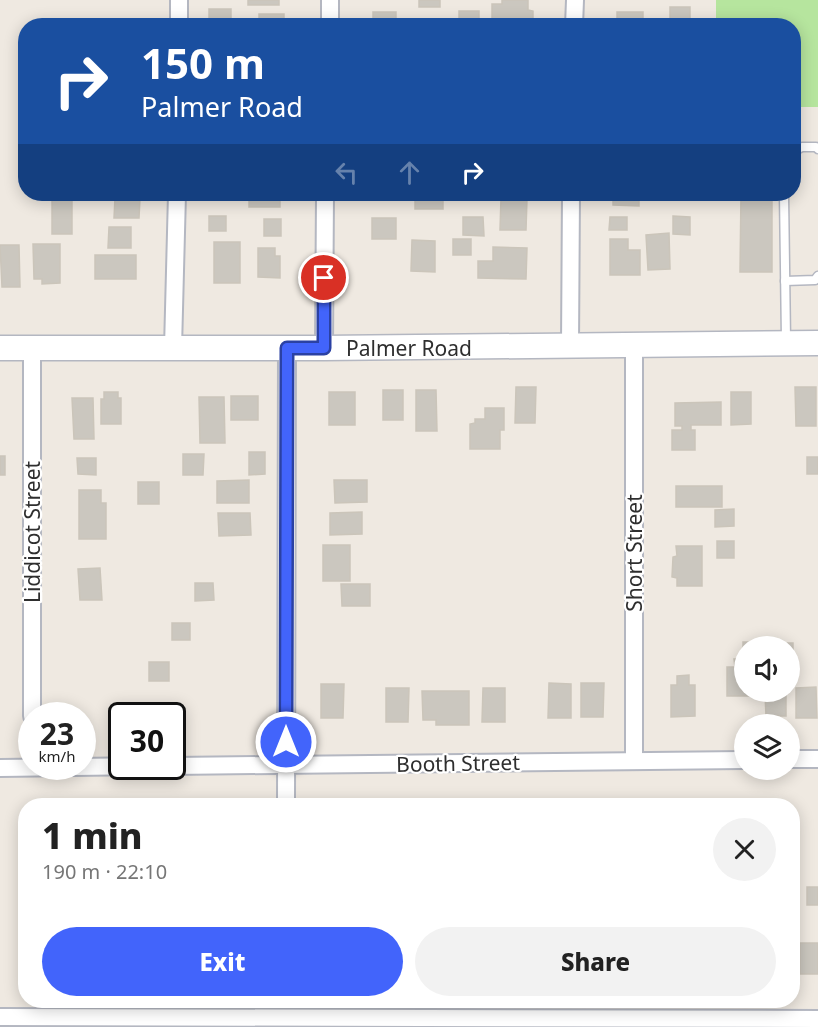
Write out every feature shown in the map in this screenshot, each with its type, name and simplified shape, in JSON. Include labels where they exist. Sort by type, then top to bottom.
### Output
[{"type":"street","points":[[179,0],[179,18]]},
{"type":"street","points":[[330,0],[330,18]]},
{"type":"street","points":[[574,18],[575,0]]},
{"type":"street","points":[[173,348],[177,201]]},
{"type":"street","points":[[324,348],[325,201]]},
{"type":"street","points":[[570,346],[571,201]]},
{"type":"street","name":"Palmer Road","points":[[0,348],[324,348],[818,343]]},
{"type":"street","name":"Short Street","points":[[634,346],[634,761]]},
{"type":"street","name":"Liddicot Street","points":[[32,348],[32,702]]},
{"type":"street","points":[[286,798],[287,348]]},
{"type":"street","points":[[800,759],[818,759]]},
{"type":"street","name":"Booth Street","points":[[186,766],[734,760]]},
{"type":"street","points":[[0,768],[18,767]]},
{"type":"street","points":[[0,1017],[285,1015],[818,1019]]},
{"type":"lane","points":[[801,148],[816,147],[818,149]]},
{"type":"lane","points":[[784,201],[787,344]]},
{"type":"lane","points":[[785,281],[815,280],[818,276]]},
{"type":"green space","points":[[716,0],[818,0],[818,107],[801,107],[801,18],[716,18]]},
{"type":"building","points":[[248,0],[279,0],[279,5],[248,5]]},
{"type":"building","points":[[419,0],[440,0],[440,7],[419,7]]},
{"type":"building","points":[[502,0],[528,0],[528,10],[533,11],[533,18],[492,18],[492,4],[502,4]]},
{"type":"building","points":[[670,7],[690,7],[690,18],[670,18]]},
{"type":"building","points":[[209,9],[231,9],[231,18],[209,18]]},
{"type":"building","points":[[459,11],[479,11],[479,18],[459,18]]},
{"type":"building","points":[[373,12],[396,12],[396,18],[373,18]]},
{"type":"building","points":[[617,12],[643,12],[643,18],[617,18]]},
{"type":"building","points":[[259,14],[284,14],[284,18],[259,18]]},
{"type":"building","points":[[52,201],[72,201],[72,234],[52,234]]},
{"type":"building","points":[[115,201],[140,201],[139,218],[114,218]]},
{"type":"building","points":[[249,201],[280,201],[280,207],[249,207]]},
{"type":"building","points":[[415,201],[443,201],[443,209],[415,209]]},
{"type":"building","points":[[501,201],[527,201],[526,230],[500,230]]},
{"type":"building","points":[[613,201],[639,201],[639,206],[613,205]]},
{"type":"building","points":[[741,201],[772,201],[772,272],[740,272]]},
{"type":"building","points":[[209,216],[226,216],[226,231],[209,231]]},
{"type":"building","points":[[673,216],[690,217],[690,235],[673,234]]},
{"type":"building","points":[[463,217],[483,217],[484,236],[463,235]]},
{"type":"building","points":[[610,217],[627,217],[627,230],[609,230]]},
{"type":"building","points":[[372,218],[396,218],[396,239],[372,239]]},
{"type":"building","points":[[264,219],[281,219],[281,236],[264,236]]},
{"type":"building","points":[[109,227],[131,227],[131,248],[108,248]]},
{"type":"building","points":[[669,233],[670,269],[648,270],[646,235]]},
{"type":"building","points":[[453,239],[471,239],[471,255],[453,255]]},
{"type":"building","points":[[610,239],[628,239],[628,250],[640,250],[640,275],[610,275]]},
{"type":"building","points":[[412,240],[435,241],[435,272],[411,271]]},
{"type":"building","points":[[214,242],[240,242],[240,283],[214,283]]},
{"type":"building","points":[[33,244],[60,244],[60,283],[42,284],[42,279],[34,279]]},
{"type":"building","points":[[0,245],[19,245],[20,287],[2,287]]},
{"type":"building","points":[[493,247],[527,248],[526,279],[478,278],[478,261],[493,261]]},
{"type":"building","points":[[258,248],[275,248],[275,256],[280,256],[280,278],[258,277]]},
{"type":"building","points":[[95,255],[136,255],[136,279],[95,279]]},
{"type":"building","points":[[516,387],[536,387],[535,423],[515,423]]},
{"type":"building","points":[[795,387],[816,387],[816,426],[796,426]]},
{"type":"building","points":[[383,390],[403,390],[403,420],[383,420]]},
{"type":"building","points":[[416,390],[436,390],[437,431],[416,431]]},
{"type":"building","points":[[104,392],[118,392],[118,398],[121,398],[121,424],[101,424],[101,399],[104,399]]},
{"type":"building","points":[[329,392],[355,392],[355,425],[329,425]]},
{"type":"building","points":[[731,392],[751,392],[751,424],[731,425]]},
{"type":"building","points":[[231,396],[258,396],[258,420],[231,420]]},
{"type":"building","points":[[199,397],[224,397],[225,443],[200,443]]},
{"type":"building","points":[[72,398],[93,398],[94,439],[74,439]]},
{"type":"building","points":[[721,402],[721,425],[691,425],[691,430],[695,430],[695,450],[672,450],[672,430],[682,430],[682,426],[675,426],[675,403]]},
{"type":"building","points":[[485,408],[504,408],[504,430],[500,430],[500,449],[470,449],[470,424],[475,423],[475,419],[485,419]]},
{"type":"building","points":[[249,452],[265,452],[265,474],[249,475]]},
{"type":"building","points":[[183,454],[204,454],[203,475],[183,475]]},
{"type":"building","points":[[0,456],[5,456],[5,475],[0,475]]},
{"type":"building","points":[[807,457],[818,457],[818,474],[807,474]]},
{"type":"building","points":[[77,458],[96,458],[96,475],[78,474]]},
{"type":"building","points":[[249,480],[249,503],[217,503],[217,481]]},
{"type":"building","points":[[334,480],[367,480],[367,502],[335,503]]},
{"type":"building","points":[[138,482],[159,482],[159,504],[138,504]]},
{"type":"building","points":[[676,486],[722,486],[722,507],[676,507]]},
{"type":"building","points":[[79,490],[101,490],[101,503],[106,503],[106,539],[79,539]]},
{"type":"building","points":[[734,509],[734,526],[715,527],[715,510]]},
{"type":"building","points":[[362,512],[362,534],[330,535],[330,513]]},
{"type":"building","points":[[218,513],[250,513],[251,535],[219,536]]},
{"type":"building","points":[[717,541],[734,541],[734,558],[717,558]]},
{"type":"building","points":[[323,545],[350,545],[350,581],[323,581]]},
{"type":"building","points":[[676,546],[702,546],[702,586],[677,586],[677,578],[672,577],[673,557],[677,556]]},
{"type":"building","points":[[100,568],[102,600],[80,600],[78,569]]},
{"type":"building","points":[[195,583],[213,583],[214,600],[195,601]]},
{"type":"building","points":[[341,584],[370,584],[370,606],[342,606]]},
{"type":"building","points":[[172,623],[190,623],[190,640],[172,640]]},
{"type":"building","points":[[149,662],[169,662],[169,681],[149,681]]},
{"type":"building","points":[[727,667],[734,667],[734,696],[727,696]]},
{"type":"building","points":[[689,675],[689,685],[695,685],[695,716],[671,717],[671,685],[677,685],[677,676]]},
{"type":"building","points":[[549,683],[571,684],[571,718],[548,718]]},
{"type":"building","points":[[581,683],[604,683],[603,717],[581,717]]},
{"type":"building","points":[[321,684],[344,684],[343,718],[321,718]]},
{"type":"building","points":[[816,687],[817,718],[800,718],[800,714],[796,714],[796,702],[800,702],[800,688]]},
{"type":"building","points":[[386,688],[409,688],[408,722],[386,722]]},
{"type":"building","points":[[483,688],[505,688],[505,722],[482,722]]},
{"type":"building","points":[[422,691],[469,691],[469,725],[436,725],[436,720],[423,720]]},
{"type":"building","points":[[765,702],[786,702],[786,714],[766,714]]},
{"type":"building","points":[[807,887],[818,887],[818,905],[807,905]]},
{"type":"building","points":[[800,943],[818,943],[818,974],[800,974]]},
{"type":"route","points":[[286,742],[287,348],[324,348],[324,278]]}]
